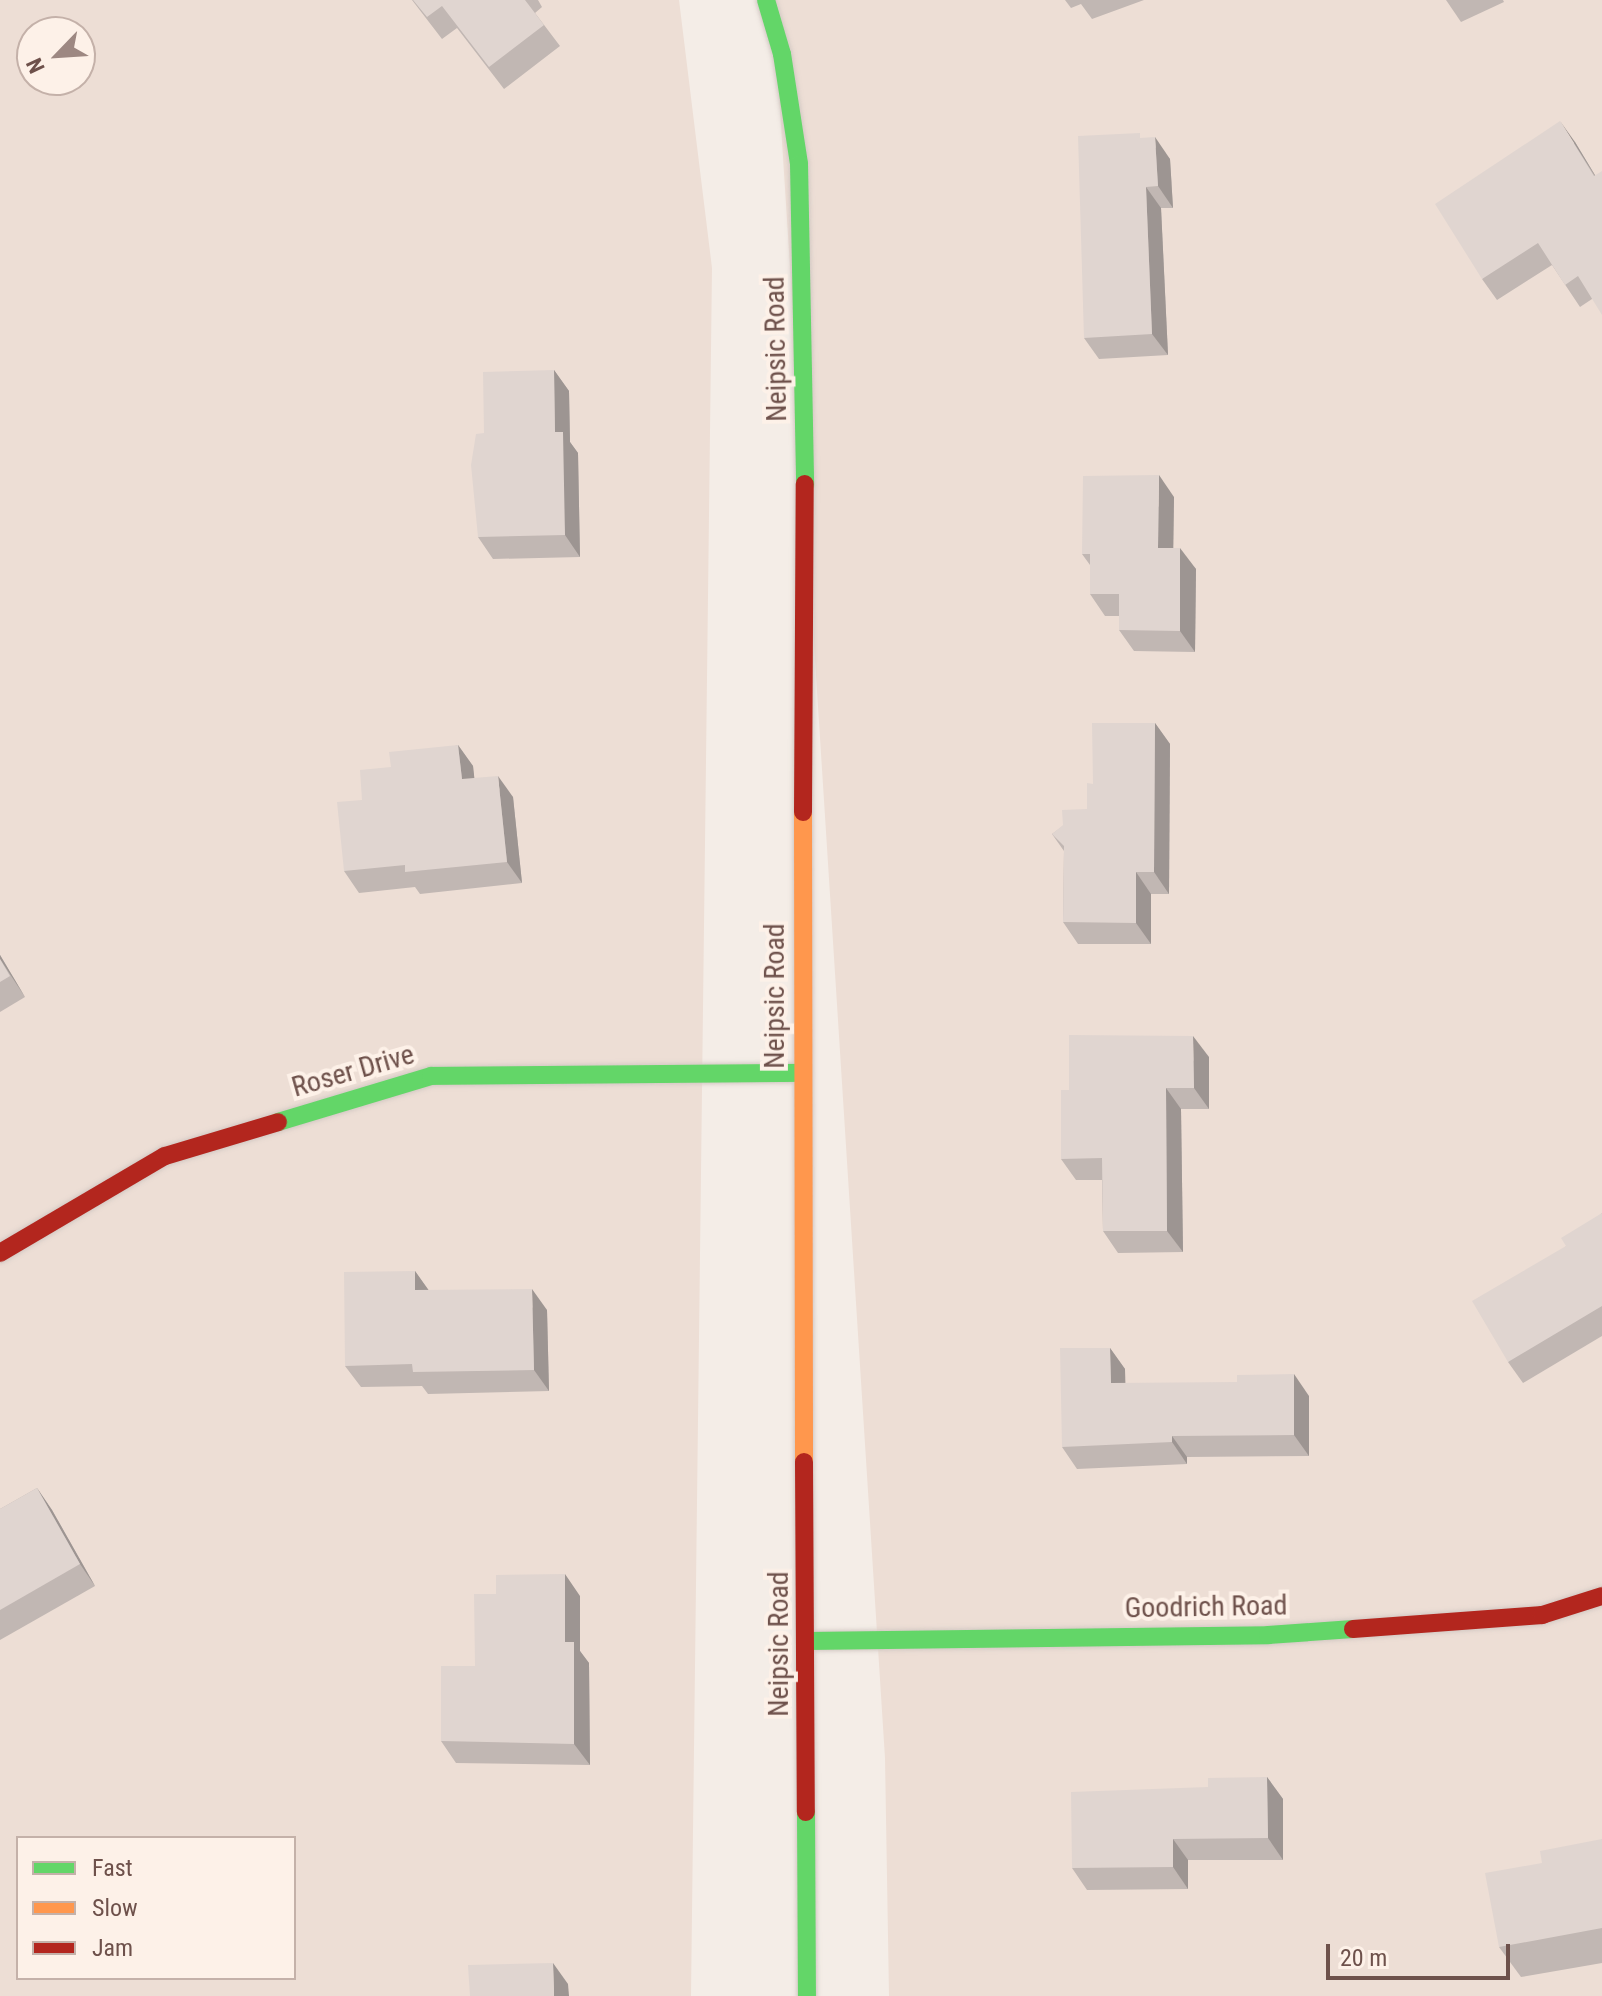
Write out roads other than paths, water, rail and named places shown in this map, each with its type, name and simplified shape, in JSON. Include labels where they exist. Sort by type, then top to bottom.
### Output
[{"type":"street","name":"Neipsic Road","points":[[766,0],[782,54],[799,164],[806,361],[802,1073],[807,1996]]},
{"type":"street","name":"Roser Drive","points":[[0,1253],[165,1156],[431,1076],[802,1073]]},
{"type":"street","name":"Goodrich Road","points":[[807,1641],[1268,1635],[1542,1615],[1602,1596]]}]
